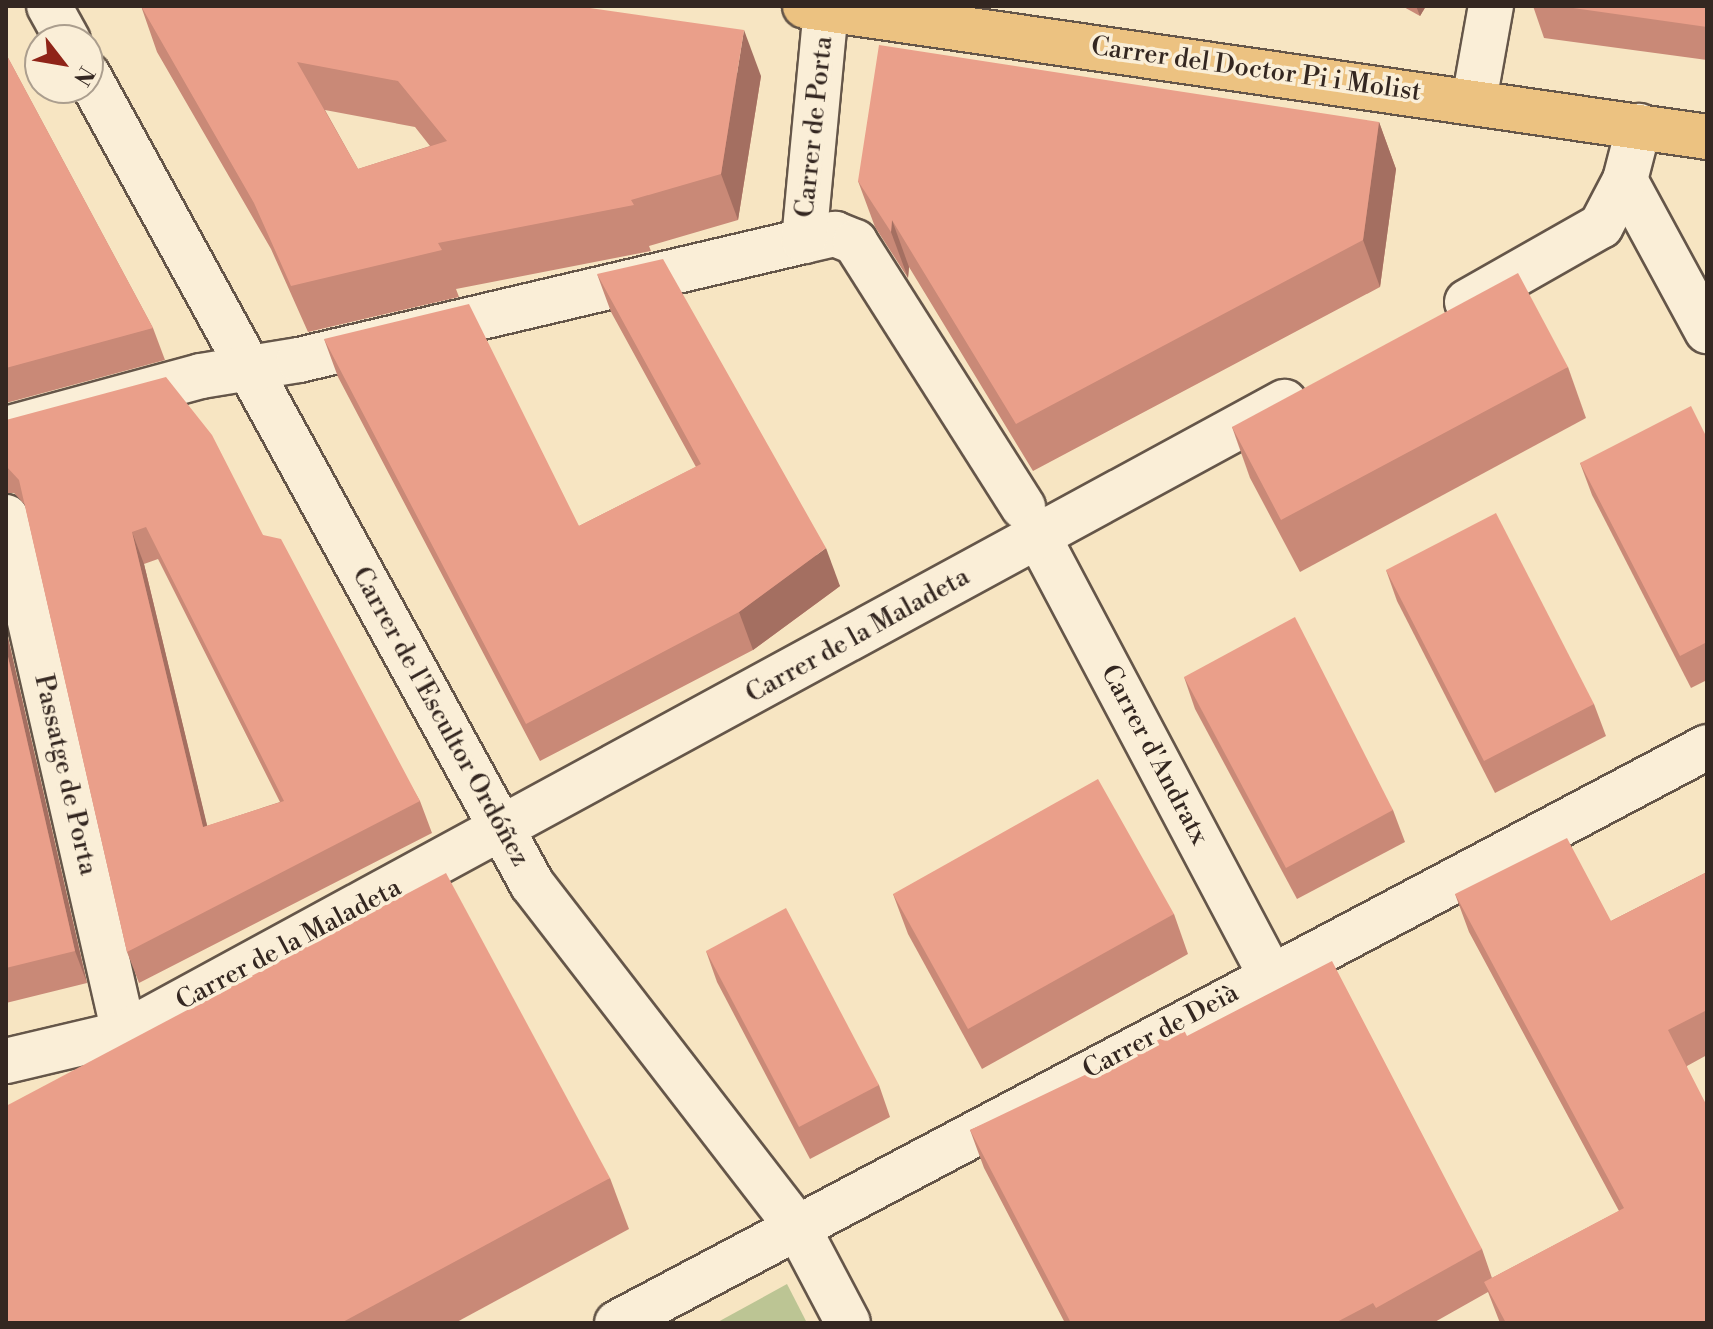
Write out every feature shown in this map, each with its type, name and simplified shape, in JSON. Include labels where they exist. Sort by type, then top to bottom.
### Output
[{"type":"main road","name":"Carrer del Doctor Pi i Molist","points":[[815,8],[1707,137]]},
{"type":"street","points":[[49,6],[59,24]]},
{"type":"street","points":[[1474,101],[1491,6]]},
{"type":"street","name":"Carrer de Porta","points":[[6,429],[250,368],[804,241],[815,8]]},
{"type":"street","name":"Carrer de l'Escultor Ordóñez","points":[[104,104],[532,884],[798,1228],[848,1323]]},
{"type":"street","points":[[1435,320],[1601,226],[1625,180],[1639,126]]},
{"type":"street","points":[[1625,180],[1707,331]]},
{"type":"street","name":"Carrer d'Andratx","points":[[804,241],[835,234],[855,242],[1031,522],[1270,974]]},
{"type":"street","name":"Carrer de la Maladeta","points":[[6,1061],[124,1033],[501,832],[1031,522],[1324,380]]},
{"type":"street","name":"Passatge de Porta","points":[[6,517],[124,1033]]},
{"type":"street","name":"Carrer de Deià","points":[[617,1323],[1270,974],[1707,747]]},
{"type":"green space","points":[[787,1284],[807,1323],[716,1323]]},
{"type":"building","points":[[141,6],[576,6],[744,30],[721,174],[631,200],[634,205],[438,243],[442,250],[291,286],[254,203]],"holes":[[[297,62],[398,81],[447,141],[358,169]]]},
{"type":"building","points":[[1559,6],[1707,6],[1707,27]]},
{"type":"building","points":[[879,45],[1379,122],[1363,240],[1016,424],[892,220],[891,232],[858,181]]},
{"type":"building","points":[[6,54],[24,88],[24,104],[33,104],[153,328],[6,368]]},
{"type":"building","points":[[663,259],[826,548],[739,612],[526,724],[324,339],[469,304],[579,526],[701,464],[597,274]]},
{"type":"building","points":[[1518,273],[1568,367],[1281,520],[1232,427]]},
{"type":"building","points":[[166,377],[212,435],[263,535],[281,539],[420,801],[127,952],[19,480],[6,466],[6,420]],"holes":[[[146,527],[284,801],[203,827],[132,532]]]},
{"type":"building","points":[[1691,406],[1707,438],[1707,642],[1680,656],[1580,463]]},
{"type":"building","points":[[1496,513],[1594,704],[1484,761],[1386,570]]},
{"type":"building","points":[[1295,617],[1393,810],[1286,868],[1184,677]]},
{"type":"building","points":[[6,648],[75,951],[6,968]]},
{"type":"building","points":[[1098,779],[1174,914],[968,1029],[893,894]]},
{"type":"building","points":[[1567,838],[1611,921],[1707,872],[1707,1010],[1668,1030],[1707,1106],[1707,1323],[1506,1323],[1484,1282],[1624,1208],[1455,894]]},
{"type":"building","points":[[446,873],[610,1178],[341,1323],[6,1323],[6,1106]]},
{"type":"building","points":[[786,908],[879,1085],[799,1127],[706,951]]},
{"type":"building","points":[[1332,961],[1482,1249],[1376,1308],[1373,1303],[1335,1323],[1071,1323],[970,1130],[1183,1028],[1187,1036]]}]
